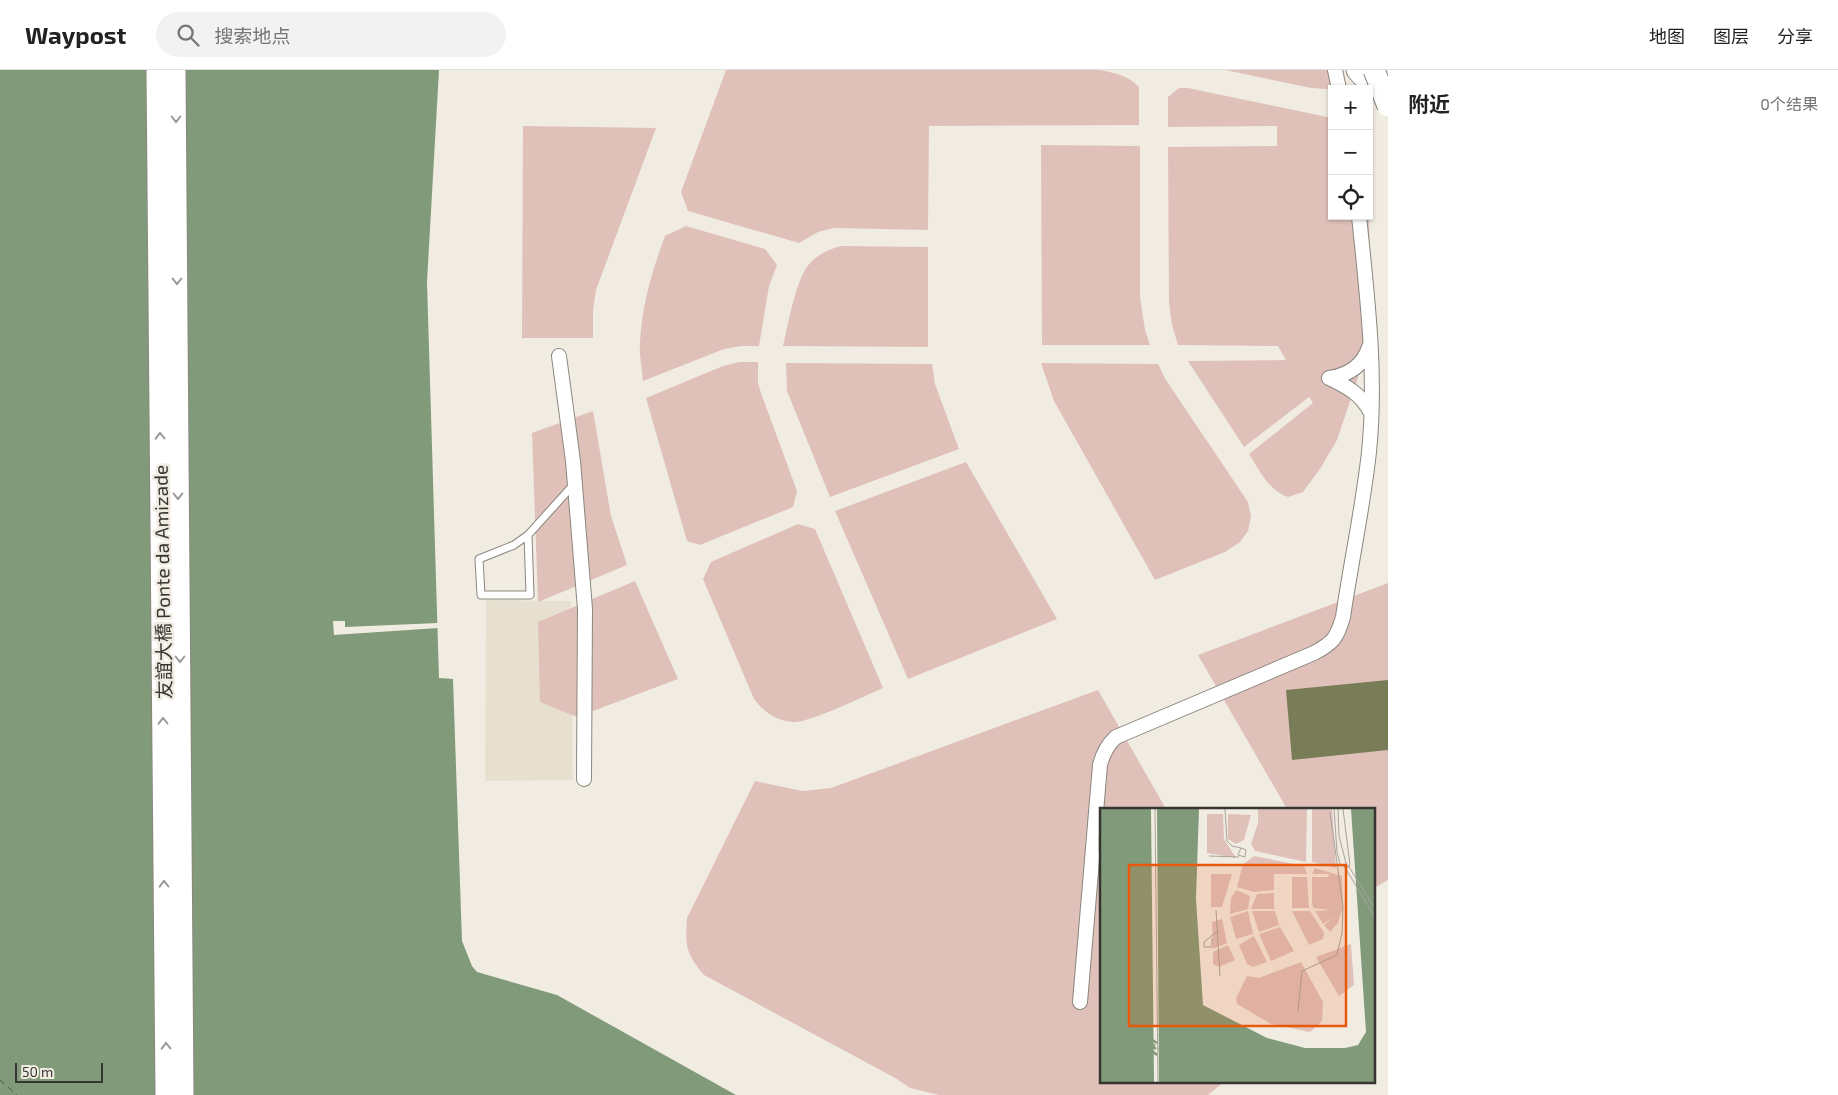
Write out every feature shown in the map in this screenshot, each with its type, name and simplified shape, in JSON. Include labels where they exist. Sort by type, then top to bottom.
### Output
[{"type":"main road","name":"友誼大橋 Ponte da Amizade","points":[[157,70],[166,1095]]},
{"type":"main road","name":"友誼大橋 Ponte da Amizade","points":[[175,70],[183,1095]]},
{"type":"main road","points":[[1357,70],[1366,82],[1388,86]]},
{"type":"main road","points":[[1374,70],[1388,106]]},
{"type":"street","points":[[1334,70],[1338,85]]},
{"type":"street","points":[[1080,1002],[1100,765],[1109,743],[1116,737],[1330,645],[1338,634],[1343,617],[1369,451],[1371,339],[1360,220]]},
{"type":"street","points":[[1371,339],[1366,357],[1358,367],[1342,376],[1330,378],[1348,386],[1359,395],[1366,402],[1371,413]]},
{"type":"street","points":[[560,356],[575,483],[585,609],[584,779]]},
{"type":"lane","points":[[528,535],[530,595],[481,595],[479,559],[514,545],[528,535],[575,483]]},
{"type":"shaded area","points":[[0,70],[439,70],[427,282],[439,678],[453,679],[462,941],[472,966],[477,972],[557,995],[736,1095],[0,1095]]},
{"type":"shaded area","points":[[726,70],[1099,70],[1126,77],[1139,87],[1139,125],[929,126],[928,230],[834,228],[818,232],[799,243],[688,211],[681,192]]},
{"type":"shaded area","points":[[1225,70],[1343,70],[1335,84],[1328,85],[1327,89],[1311,88]]},
{"type":"shaded area","points":[[1179,88],[1188,88],[1328,117],[1328,220],[1369,220],[1371,339],[1337,440],[1320,469],[1303,492],[1288,497],[1270,485],[1249,454],[1313,403],[1309,397],[1244,447],[1188,361],[1286,360],[1278,346],[1178,345],[1172,325],[1169,303],[1168,147],[1277,146],[1277,126],[1168,127],[1168,97]]},
{"type":"shaded area","points":[[523,126],[656,128],[596,290],[593,310],[593,338],[522,338]]},
{"type":"shaded area","points":[[1041,145],[1140,146],[1140,297],[1145,330],[1150,345],[1042,345]]},
{"type":"shaded area","points":[[686,226],[765,249],[777,265],[769,286],[759,346],[741,346],[724,349],[643,381],[640,352],[641,328],[645,301],[652,275],[665,236]]},
{"type":"shaded area","points":[[841,246],[928,247],[928,347],[783,346],[793,301],[806,269],[814,259],[829,250]]},
{"type":"shaded area","points":[[739,362],[758,362],[758,383],[761,393],[797,491],[793,507],[700,545],[687,541],[646,398],[723,366]]},
{"type":"shaded area","points":[[786,363],[932,364],[935,384],[959,449],[830,497],[787,391]]},
{"type":"shaded area","points":[[1041,363],[1158,364],[1166,380],[1248,502],[1251,517],[1248,531],[1240,542],[1225,552],[1155,580],[1054,401]]},
{"type":"shaded area","points":[[593,411],[611,516],[627,565],[538,602],[532,433]]},
{"type":"shaded area","points":[[966,462],[1057,619],[908,679],[835,511]]},
{"type":"shaded area","points":[[798,524],[815,529],[883,688],[824,714],[793,722],[781,720],[771,715],[754,699],[703,579],[711,562]]},
{"type":"shaded area","points":[[635,581],[678,679],[577,717],[540,702],[538,622]]},
{"type":"shaded area","points":[[1388,583],[1388,880],[1376,887],[1376,808],[1286,808],[1198,655]]},
{"type":"shaded area","points":[[486,600],[571,601],[573,780],[485,781]]},
{"type":"shaded area","points":[[1098,690],[1165,808],[1100,808],[1100,1082],[1224,1082],[1208,1095],[939,1095],[910,1088],[897,1079],[704,975],[693,961],[688,949],[686,936],[687,918],[755,781],[802,791],[831,788]]},
{"type":"pier","points":[[333,621],[345,621],[345,627],[438,623],[438,628],[334,635]]},
{"type":"building","points":[[1388,680],[1388,750],[1292,760],[1286,690]]},
{"type":"ferry route","points":[[0,1080],[17,1095]]}]
